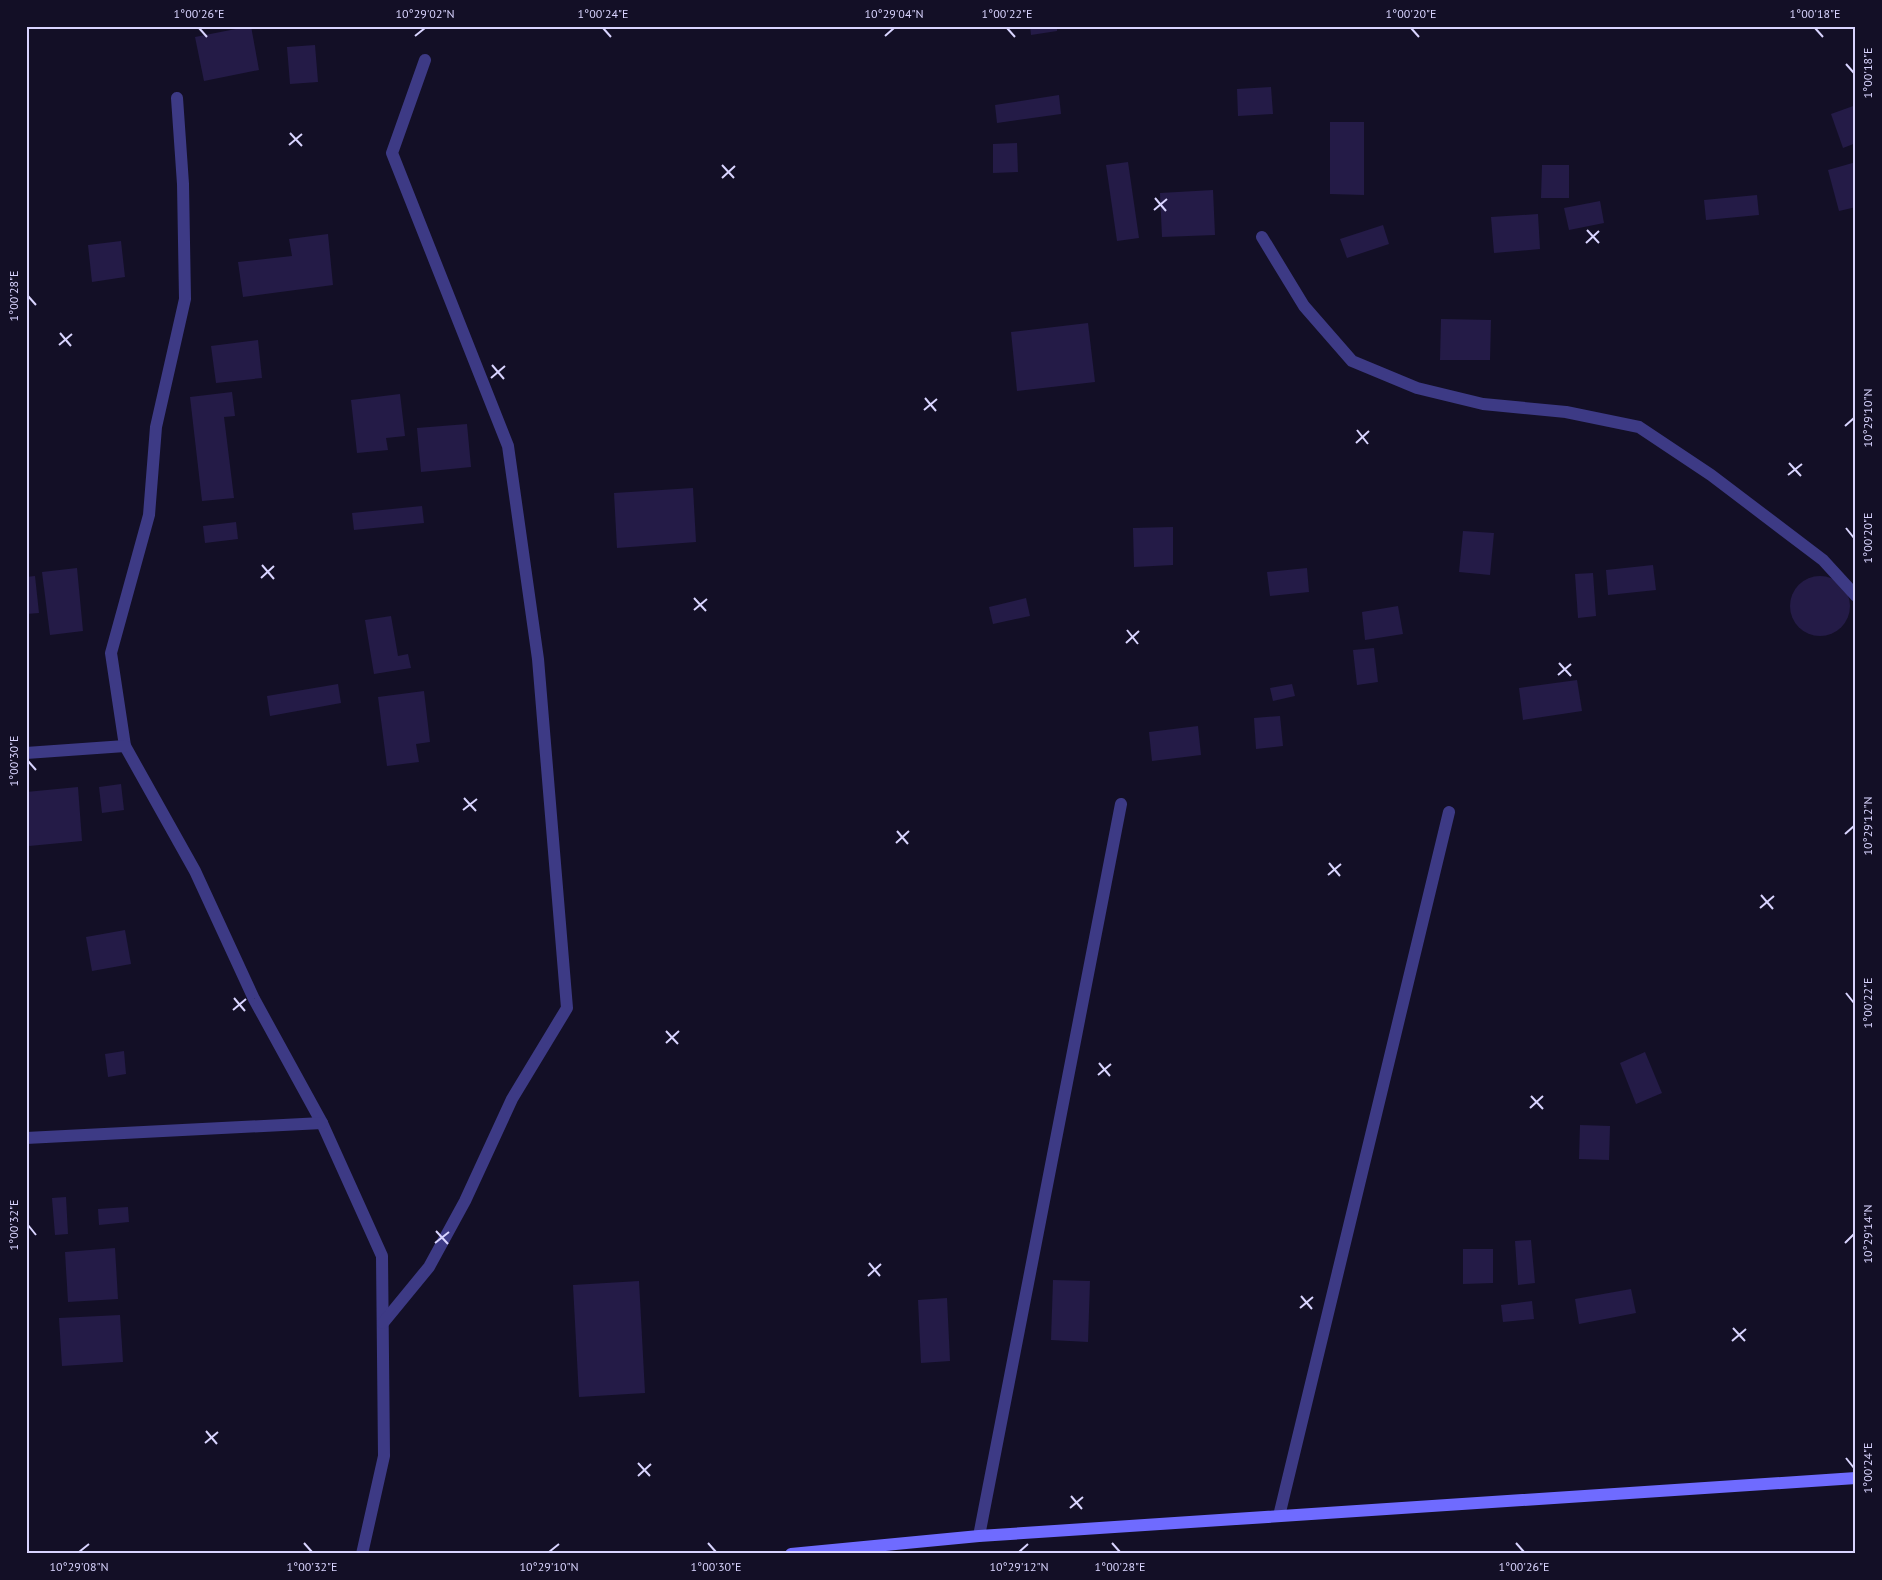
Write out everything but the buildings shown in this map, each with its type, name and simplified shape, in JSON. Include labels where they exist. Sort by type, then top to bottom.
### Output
[{"type":"main road","points":[[791,1554],[979,1536],[1856,1478]]},
{"type":"street","points":[[383,1323],[429,1266],[465,1201],[512,1099],[567,1008],[538,659],[508,446],[392,153],[425,60]]},
{"type":"street","points":[[177,98],[183,184],[185,299],[156,427],[149,514],[111,653],[125,746],[195,871],[254,1000],[322,1123],[382,1256],[384,1456],[362,1554]]},
{"type":"street","points":[[1262,237],[1304,306],[1352,361],[1416,388],[1484,404],[1566,412],[1639,426],[1711,475],[1823,560],[1856,596]]},
{"type":"street","points":[[26,753],[125,746]]},
{"type":"street","points":[[979,1536],[1121,804]]},
{"type":"street","points":[[1279,1516],[1449,812]]},
{"type":"street","points":[[26,1138],[322,1123]]}]
